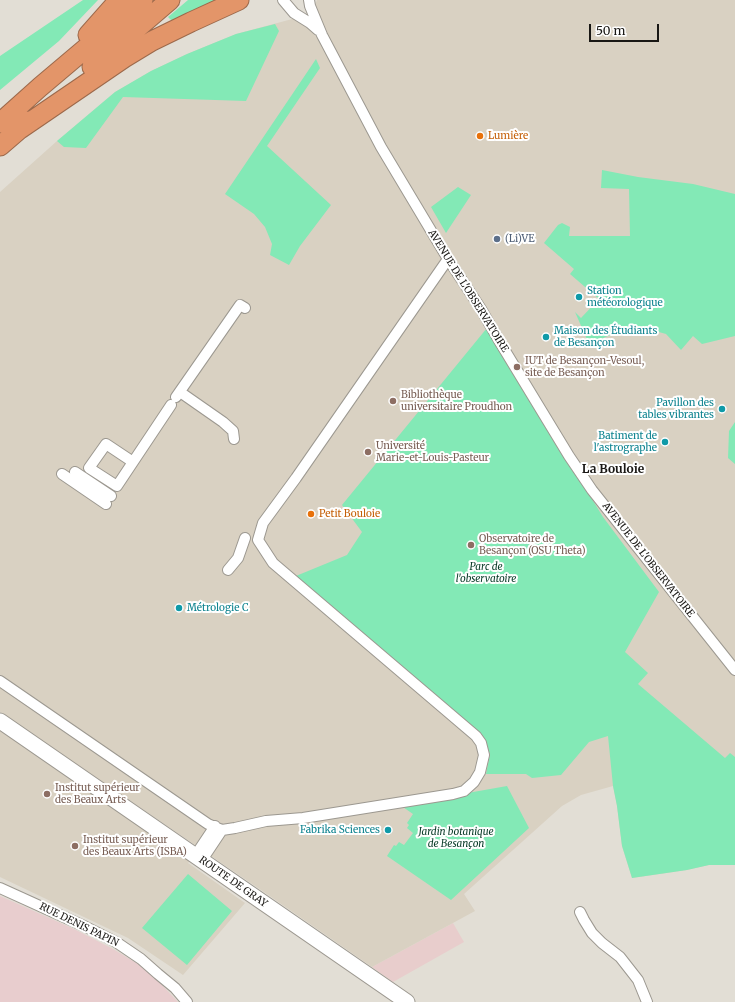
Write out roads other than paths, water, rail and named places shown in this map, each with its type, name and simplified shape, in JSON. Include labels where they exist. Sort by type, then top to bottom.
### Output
[{"type":"highway","points":[[40,87],[119,0]]},
{"type":"highway","points":[[0,123],[40,87],[143,0]]},
{"type":"highway","points":[[0,146],[170,0]]},
{"type":"highway","points":[[20,129],[146,44],[239,0]]},
{"type":"main road","name":"ROUTE DE GRAY","points":[[0,721],[200,855],[407,1002]]},
{"type":"street","name":"AVENUE DE L'OBSERVATOIRE","points":[[283,0],[294,13],[310,23],[322,35]]},
{"type":"street","name":"AVENUE DE L'OBSERVATOIRE","points":[[309,0],[322,35],[381,147],[569,456],[592,490],[735,670]]},
{"type":"street","points":[[0,681],[208,824],[219,828],[235,828],[266,821],[303,818],[453,794],[464,791],[474,782],[480,772],[484,755],[481,743],[476,736],[273,563],[258,540],[263,523],[448,259]]},
{"type":"street","points":[[133,462],[240,305],[246,308]]},
{"type":"street","points":[[176,398],[223,422],[233,431],[234,439]]},
{"type":"street","points":[[62,474],[108,500],[75,472]]},
{"type":"street","points":[[228,570],[238,558],[245,538]]},
{"type":"street","points":[[200,855],[219,828]]},
{"type":"street","name":"RUE DENIS PAPIN","points":[[0,888],[116,942],[147,964],[175,988],[188,1002]]},
{"type":"street","points":[[580,912],[592,933],[620,957],[638,980],[647,1002]]},
{"type":"place","name":"Lumière","points":[[480,136]]},
{"type":"place","name":"(Li)VE","points":[[497,239]]},
{"type":"place","name":"Station météorologique","points":[[579,297]]},
{"type":"place","name":"Maison des Étudiants de Besançon","points":[[546,337]]},
{"type":"place","name":"IUT de Besançon-Vesoul, site de Besançon","points":[[517,367]]},
{"type":"place","name":"Bibliothèque universitaire Proudhon","points":[[393,401]]},
{"type":"place","name":"Pavillon des tables vibrantes","points":[[722,409]]},
{"type":"place","name":"Batiment de l'astrographe","points":[[665,442]]},
{"type":"place","name":"Université Marie-et-Louis-Pasteur","points":[[368,452]]},
{"type":"place","name":"Petit Bouloie","points":[[311,514]]},
{"type":"place","name":"Observatoire de Besançon (OSU Theta)","points":[[471,545]]},
{"type":"place","name":"Métrologie C","points":[[179,608]]},
{"type":"place","name":"Institut supérieur des Beaux Arts","points":[[47,794]]},
{"type":"place","name":"Fabrika Sciences","points":[[388,830]]},
{"type":"place","name":"Institut supérieur des Beaux Arts (ISBA)","points":[[75,846]]},
{"type":"district","name":"La Bouloie","points":[[613,470]]},
{"type":"park label","name":"Parc de l'observatoire","points":[[486,572]]},
{"type":"park label","name":"Jardin botanique de Besançon","points":[[456,838]]}]
